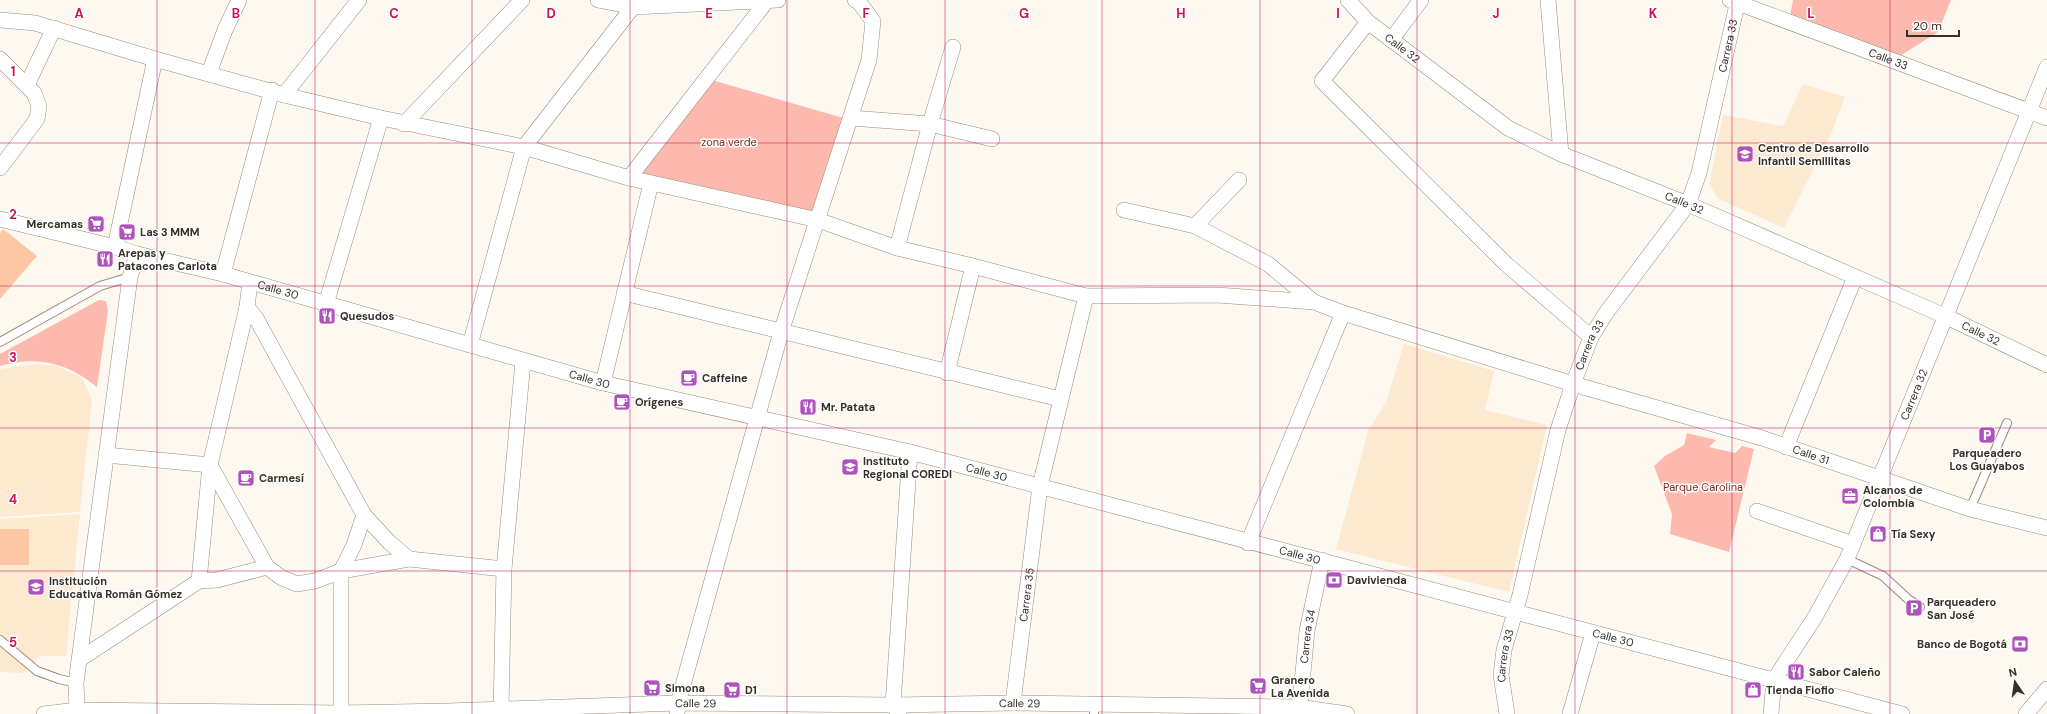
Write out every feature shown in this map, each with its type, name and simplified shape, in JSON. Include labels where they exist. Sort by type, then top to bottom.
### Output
[{"type":"street","points":[[209,73],[225,30],[239,0]]},
{"type":"street","points":[[224,274],[278,93],[359,0]]},
{"type":"street","points":[[404,124],[522,0]]},
{"type":"street","points":[[598,0],[633,7],[772,1]]},
{"type":"street","points":[[677,708],[781,332],[869,60],[873,21],[859,2],[855,0]]},
{"type":"street","name":"Calle 32","points":[[1348,0],[1368,22],[1508,128],[1561,154],[1688,204],[1945,316],[2047,365]]},
{"type":"street","points":[[1391,40],[1421,0]]},
{"type":"street","points":[[1548,0],[1561,154]]},
{"type":"street","points":[[629,178],[772,1]]},
{"type":"street","name":"Calle 33","points":[[1735,1],[2047,118]]},
{"type":"street","name":"Carrera 33","points":[[1506,714],[1501,676],[1504,650],[1515,613],[1558,430],[1572,384],[1591,337],[1606,313],[1688,204],[1700,173],[1735,1]]},
{"type":"street","points":[[470,346],[524,147],[633,7]]},
{"type":"street","points":[[0,20],[22,21],[54,28],[155,59],[278,93],[404,124],[524,147],[629,178],[818,220],[898,248],[1086,296],[1217,295],[1314,302]]},
{"type":"street","points":[[1368,22],[1322,81],[1506,264],[1591,337]]},
{"type":"street","points":[[27,85],[54,28]]},
{"type":"street","points":[[898,248],[930,124],[953,47]]},
{"type":"street","points":[[115,247],[155,59]]},
{"type":"street","points":[[0,60],[34,93],[39,106],[37,119],[0,168]]},
{"type":"street","name":"Carrera 32","points":[[1771,714],[1774,680],[1815,617],[1847,559],[2047,67]]},
{"type":"street","points":[[326,304],[381,118]]},
{"type":"street","points":[[851,118],[930,124],[992,139]]},
{"type":"street","points":[[1195,226],[1239,180]]},
{"type":"street","points":[[603,383],[651,183]]},
{"type":"street","points":[[1124,210],[1195,226],[1268,264],[1314,302]]},
{"type":"street","name":"Calle 30","points":[[0,219],[115,247],[137,254],[224,274],[470,346],[603,383],[910,452],[1902,714]]},
{"type":"street","points":[[77,710],[76,683],[106,455],[130,277],[137,254]]},
{"type":"street","points":[[947,373],[973,266]]},
{"type":"street","points":[[1786,447],[1855,277]]},
{"type":"street","points":[[199,581],[210,465],[246,307],[250,282]]},
{"type":"street","points":[[624,293],[947,373],[1060,399]]},
{"type":"street","name":"Carrera 35","points":[[1013,704],[1040,486],[1086,296]]},
{"type":"street","name":"Calle 31","points":[[1314,302],[1344,313],[1572,384],[1762,438],[1880,479],[1970,508],[2047,528]]},
{"type":"street","points":[[246,307],[256,318],[364,515],[389,542],[409,559]]},
{"type":"street","points":[[1248,542],[1344,313]]},
{"type":"street","points":[[501,709],[504,569],[523,361]]},
{"type":"street","points":[[896,710],[910,452]]},
{"type":"street","points":[[106,455],[210,465]]},
{"type":"street","points":[[210,465],[267,566],[282,578],[297,584],[315,581],[341,571],[409,559],[504,569]]},
{"type":"street","points":[[1757,511],[1853,544]]},
{"type":"street","points":[[341,712],[341,571],[354,545],[364,515]]},
{"type":"street","name":"Carrera 34","points":[[1298,711],[1307,631],[1322,560]]},
{"type":"street","points":[[80,659],[199,581],[217,580],[267,566]]},
{"type":"street","points":[[1570,714],[1592,633]]},
{"type":"street","points":[[2026,714],[2047,689]]},
{"type":"street","name":"Calle 29","points":[[44,714],[77,710],[103,712],[448,713],[501,709],[677,708],[896,710],[1013,704],[1094,709],[1298,711],[1347,714]]},
{"type":"lane","points":[[0,342],[100,286],[130,277]]},
{"type":"lane","points":[[1970,508],[2007,423]]},
{"type":"lane","points":[[1847,559],[1883,576],[1908,599],[1920,607]]},
{"type":"lane","points":[[0,640],[37,671],[76,683]]},
{"type":"shaded area","points":[[1803,84],[1845,97],[1831,134],[1784,228],[1717,198],[1710,185],[1712,169],[1723,115],[1783,126]]},
{"type":"shaded area","points":[[1404,344],[1494,371],[1485,410],[1547,425],[1509,592],[1336,549],[1368,431],[1386,402]]},
{"type":"shaded area","points":[[37,364],[57,366],[82,378],[90,395],[92,402],[80,512],[0,517],[0,369]]},
{"type":"shaded area","name":"Institución Educativa Román Gómez","points":[[80,514],[66,656],[40,656],[23,673],[0,672],[0,519]]},
{"type":"green space","points":[[1793,0],[1951,0],[1938,32],[1898,57],[1790,16]]},
{"type":"green space","name":"zona verde","points":[[708,79],[847,119],[816,216],[633,176]]},
{"type":"green space","points":[[99,300],[106,301],[108,311],[97,387],[75,372],[52,363],[27,361],[0,366],[0,354]]},
{"type":"green space","name":"Parque Carolina","points":[[1687,433],[1716,440],[1709,447],[1735,453],[1742,446],[1754,449],[1729,552],[1670,534],[1672,514],[1654,466],[1665,456],[1684,445]]},
{"type":"building","points":[[3,229],[37,256],[0,299],[0,233]]},
{"type":"building","points":[[0,529],[29,529],[29,565],[0,565]]},
{"type":"place","name":"Centro de Desarrollo Infantil Semillitas","points":[[1745,154]]},
{"type":"place","name":"Mercamas","points":[[96,224]]},
{"type":"place","name":"Las 3 MMM","points":[[127,232]]},
{"type":"place","name":"Arepas y Patacones Carlota","points":[[105,259]]},
{"type":"place","name":"Quesudos","points":[[327,316]]},
{"type":"place","name":"Caffeine","points":[[689,378]]},
{"type":"place","name":"Orígenes","points":[[622,402]]},
{"type":"place","name":"Mr. Patata","points":[[808,407]]},
{"type":"place","name":"Parqueadero Los Guayabos","points":[[1987,435]]},
{"type":"place","name":"Instituto Regional COREDI","points":[[850,467]]},
{"type":"place","name":"Carmesí","points":[[246,478]]},
{"type":"place","name":"Alcanos de Colombia","points":[[1850,496]]},
{"type":"place","name":"Tía Sexy","points":[[1878,534]]},
{"type":"place","name":"Davivienda","points":[[1334,580]]},
{"type":"place","name":"Institución Educativa Román Gómez","points":[[36,587]]},
{"type":"place","name":"Parqueadero San José","points":[[1914,608]]},
{"type":"place","name":"Banco de Bogotá","points":[[2020,644]]},
{"type":"place","name":"Sabor Caleño","points":[[1796,672]]},
{"type":"place","name":"Granero La Avenida","points":[[1258,686]]},
{"type":"place","name":"Simona","points":[[652,688]]},
{"type":"place","name":"D1","points":[[732,690]]},
{"type":"place","name":"Tienda Fiofio","points":[[1753,690]]}]
